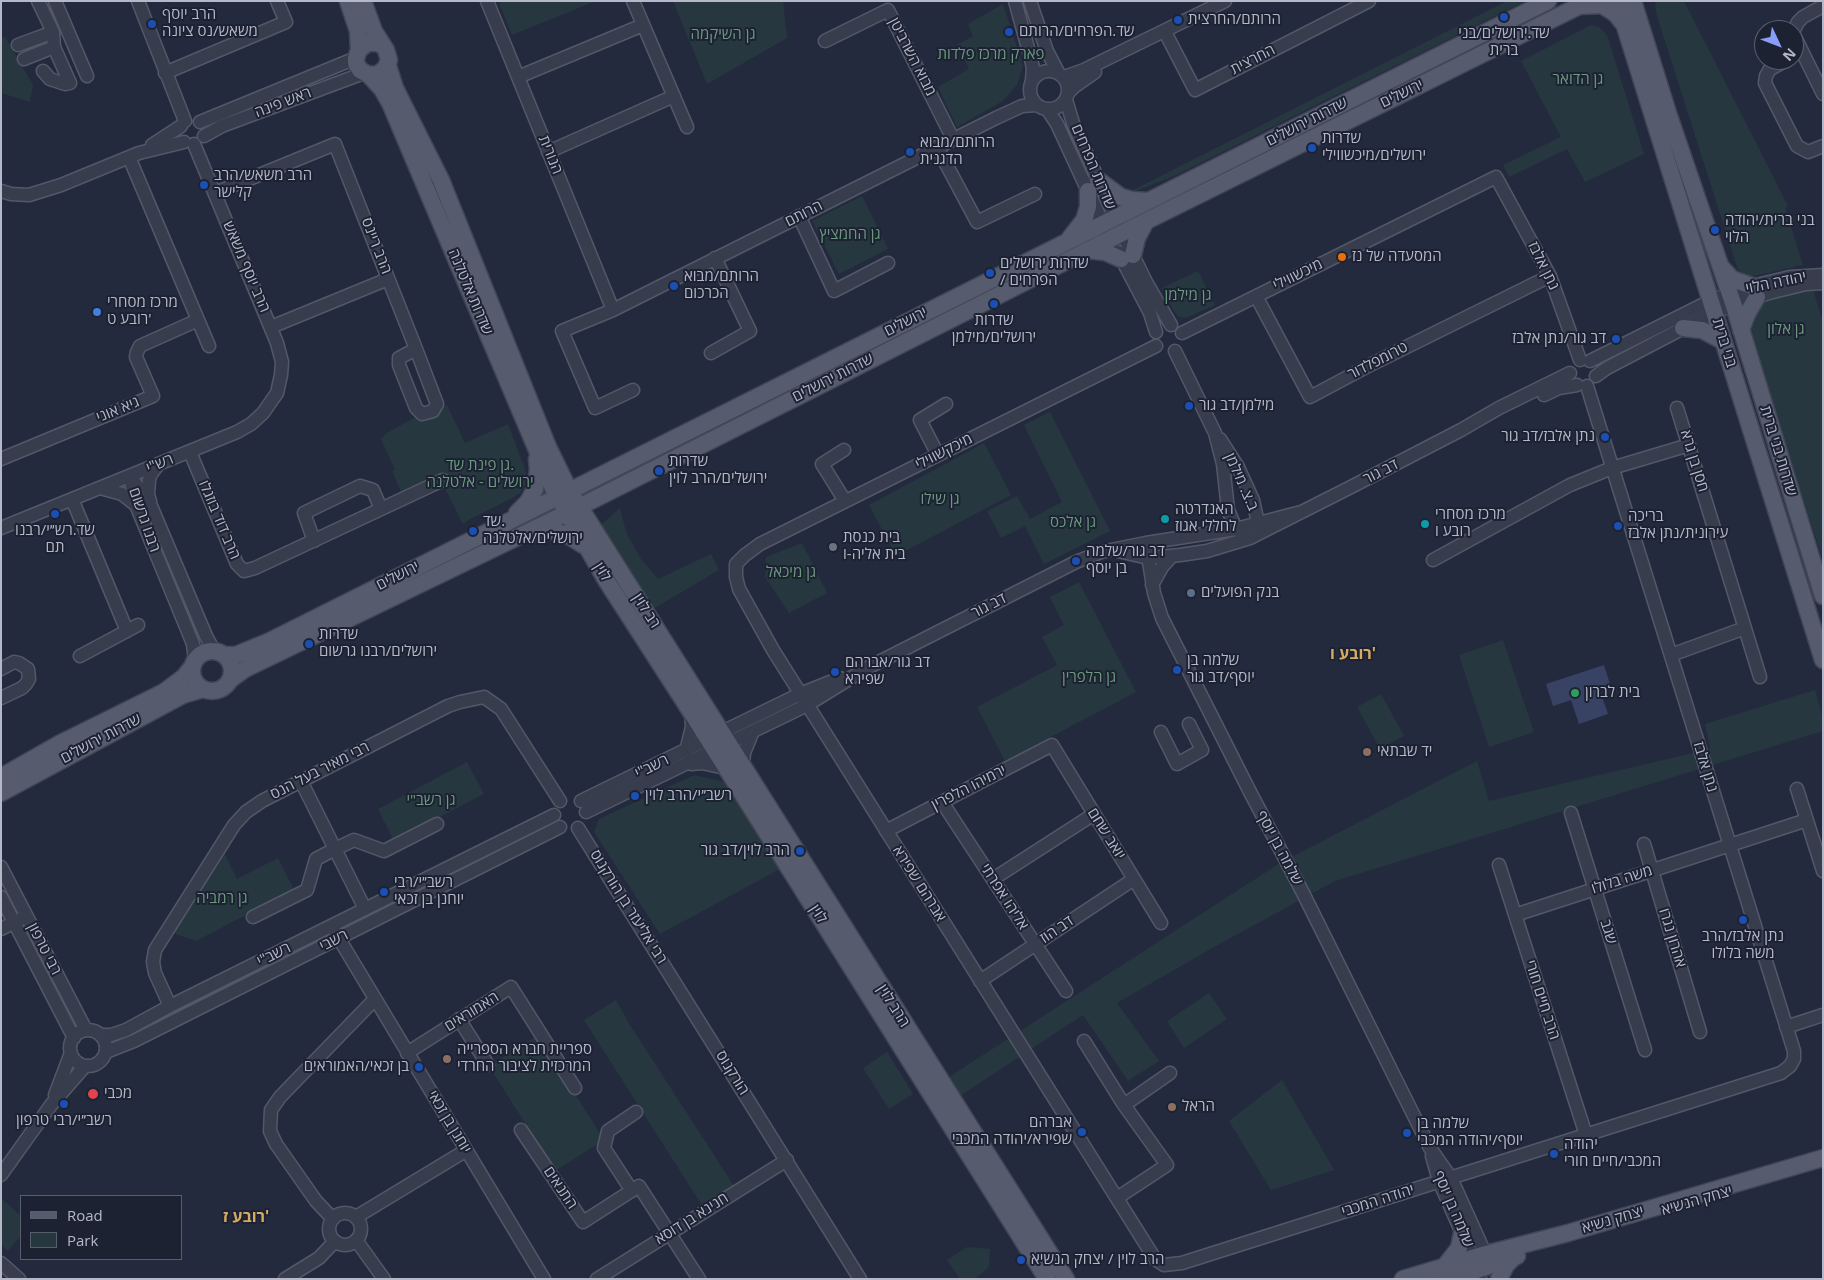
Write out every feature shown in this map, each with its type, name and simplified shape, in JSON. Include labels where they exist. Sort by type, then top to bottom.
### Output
[{"type":"main road","points":[[348,1],[358,32],[358,67],[367,74],[382,72],[388,66],[389,55],[374,31],[363,1]]},
{"type":"main road","name":"שדרות ירושלים","points":[[1066,242],[1548,1]]},
{"type":"main road","points":[[1617,1],[1633,26],[1732,300]]},
{"type":"main road","points":[[1633,1],[1633,26]]},
{"type":"main road","points":[[1633,26],[1642,1]]},
{"type":"main road","points":[[1584,4],[1605,6],[1633,26]]},
{"type":"main road","name":"ירושלים","points":[[1145,222],[1584,4]]},
{"type":"main road","name":"בני ברית","points":[[1633,26],[1712,307],[1823,660]]},
{"type":"main road","points":[[357,54],[362,46],[373,42],[383,46]]},
{"type":"main road","name":"שדרות אלטלנה","points":[[388,66],[395,88],[441,180],[554,460],[563,493]]},
{"type":"main road","name":"שדרות אלטלנה","points":[[367,74],[382,89],[390,103],[536,450],[595,545]]},
{"type":"main road","points":[[1066,242],[1084,220],[1093,185],[1110,190],[1124,198],[1140,201],[1150,200]]},
{"type":"main road","points":[[1088,250],[1127,257],[1145,222]]},
{"type":"main road","name":"שדרות ירושלים","points":[[522,535],[1145,222]]},
{"type":"main road","name":"ירושלים","points":[[612,469],[1066,242]]},
{"type":"main road","points":[[1720,264],[1732,279],[1755,292],[1741,330]]},
{"type":"main road","name":"שדרות בני ברית","points":[[1732,300],[1823,596]]},
{"type":"main road","points":[[1683,328],[1702,330],[1723,341]]},
{"type":"main road","points":[[509,521],[524,508],[535,489],[538,470],[536,450]]},
{"type":"main road","points":[[554,460],[565,471],[580,476],[588,476],[612,469]]},
{"type":"main road","points":[[563,493],[612,469]]},
{"type":"main road","points":[[522,535],[548,530],[566,534],[595,545],[596,514],[605,501],[625,483]]},
{"type":"main road","name":"ירושלים","points":[[220,653],[236,655],[270,641],[563,493]]},
{"type":"main road","name":"ירושלים","points":[[230,679],[245,669],[522,535]]},
{"type":"main road","name":"לוין","points":[[595,545],[691,712],[718,741],[725,768],[1047,1279]]},
{"type":"main road","name":"רב לוין","points":[[595,545],[718,741]]},
{"type":"main road","points":[[205,652],[220,653],[232,666],[230,679],[224,688],[208,691],[196,682],[192,672],[193,664],[205,652]]},
{"type":"main road","name":"שדרות ירושלים","points":[[1,777],[58,744],[164,692],[184,677],[193,664]]},
{"type":"main road","name":"שדרות ירושלים","points":[[1,793],[183,695],[204,689]]},
{"type":"main road","name":"הרב לוין","points":[[718,741],[742,766],[1066,1279]]},
{"type":"main road","name":"יצחק נשיא","points":[[1486,1269],[1568,1233],[1823,1158]]},
{"type":"main road","name":"יצחק הנשיא","points":[[1486,1269],[1514,1257],[1570,1238],[1823,1164]]},
{"type":"main road","points":[[1444,1273],[1459,1248],[1462,1233]]},
{"type":"main road","points":[[1403,1279],[1486,1269]]},
{"type":"street","points":[[38,1],[54,32],[87,76]]},
{"type":"street","points":[[43,71],[50,79],[65,84],[70,83],[54,47],[55,1]]},
{"type":"street","name":"הרב יוסף משאש","points":[[138,1],[166,73],[183,124],[180,136],[194,141],[271,327],[282,362],[277,393]]},
{"type":"street","points":[[166,73],[286,22],[277,1]]},
{"type":"street","name":"הנורית","points":[[486,1],[613,310]]},
{"type":"street","points":[[633,1],[687,127]]},
{"type":"street","points":[[1014,1],[1033,68],[1031,98],[1042,107],[1058,107],[1081,81],[1140,43]]},
{"type":"street","points":[[1030,1],[1047,51],[1067,82],[1067,97]]},
{"type":"street","points":[[1031,85],[1035,76],[1043,71],[1053,70],[1061,75],[1084,70],[1225,1]]},
{"type":"street","name":"החרצית","points":[[1164,32],[1195,90],[1369,1]]},
{"type":"street","points":[[1801,20],[1823,6]]},
{"type":"street","name":"מבוא השרביטן","points":[[825,42],[888,10],[954,139]]},
{"type":"street","points":[[518,77],[643,25]]},
{"type":"street","points":[[54,32],[24,43],[30,56],[54,47]]},
{"type":"street","name":"ראש פינה","points":[[200,122],[357,54]]},
{"type":"street","points":[[1804,64],[1823,94]]},
{"type":"street","points":[[1769,70],[1765,83],[1797,146],[1808,152],[1823,146]]},
{"type":"street","name":"ראש פינה","points":[[1,191],[11,194],[29,195],[61,185],[134,155],[194,141],[222,126],[367,74]]},
{"type":"street","name":"הרותם","points":[[996,118],[1031,85]]},
{"type":"street","points":[[548,152],[674,96]]},
{"type":"street","name":"שדרות הפרחים","points":[[1067,97],[1071,118],[1093,185],[1116,236]]},
{"type":"street","name":"הרותם","points":[[633,390],[595,408],[562,331],[613,310],[996,118],[1022,106],[1042,107]]},
{"type":"street","name":"שדרות הפרחים","points":[[1042,107],[1057,124],[1093,185]]},
{"type":"street","points":[[183,124],[193,119],[200,122]]},
{"type":"street","name":"הרב יוסף משאש","points":[[194,141],[205,130],[200,122]]},
{"type":"street","name":"ראש פינה","points":[[134,155],[183,124]]},
{"type":"street","name":"הרב ריינס","points":[[215,193],[335,144],[438,404],[433,411],[422,414],[416,408],[399,365],[399,358],[416,349]]},
{"type":"street","points":[[936,147],[976,222],[1035,194]]},
{"type":"street","points":[[134,155],[209,346]]},
{"type":"street","name":"נתן אלבז","points":[[1496,177],[1550,276],[1585,360]]},
{"type":"street","name":"מיכשווילי","points":[[1182,334],[1496,177]]},
{"type":"street","points":[[798,216],[834,291],[888,263]]},
{"type":"street","points":[[1116,236],[1127,257],[1156,332]]},
{"type":"street","points":[[1127,257],[1171,325],[1179,329],[1182,334],[1181,346],[1175,351],[1162,352],[1156,346],[1154,337],[1162,326],[1171,325]]},
{"type":"street","points":[[710,353],[750,332],[715,258]]},
{"type":"street","name":"יהודה הלוי","points":[[1732,300],[1790,277],[1823,275]]},
{"type":"street","name":"טרומפלדור","points":[[1256,296],[1310,397],[1372,364],[1550,276]]},
{"type":"street","points":[[271,327],[388,279]]},
{"type":"street","name":"יהודה הלוי","points":[[1755,292],[1823,283]]},
{"type":"street","name":"דב גור","points":[[1585,360],[1732,300]]},
{"type":"street","name":"דב גור","points":[[1461,430],[1521,406],[1559,388],[1587,382],[1607,368],[1683,328],[1712,307]]},
{"type":"street","name":"גיא אוני","points":[[1,459],[154,396],[136,357],[136,352],[140,346],[198,320]]},
{"type":"street","name":"מיכקשווילי","points":[[736,564],[760,544],[1156,346]]},
{"type":"street","points":[[1175,351],[1215,434]]},
{"type":"street","points":[[1585,360],[1596,368],[1587,382],[1571,378],[1570,373],[1573,364],[1585,360]]},
{"type":"street","name":"דב גור","points":[[1114,550],[1148,558],[1172,556],[1207,551],[1250,538],[1570,373]]},
{"type":"street","name":"נתן אלבז","points":[[1587,382],[1612,468],[1794,1051],[1794,1059],[1790,1066]]},
{"type":"street","name":"רש\"י","points":[[2,526],[72,500],[237,432],[250,424],[267,408],[277,393]]},
{"type":"street","points":[[938,455],[920,420],[946,404]]},
{"type":"street","name":"חסן בן גרא","points":[[1677,408],[1760,677]]},
{"type":"street","name":"ב.צ. מילמן","points":[[1215,434],[1234,460],[1253,500],[1258,523],[1250,538],[1236,529],[1228,510],[1222,457],[1215,434]]},
{"type":"street","points":[[1433,560],[1570,485],[1612,468],[1689,445]]},
{"type":"street","points":[[844,450],[822,464],[845,501]]},
{"type":"street","name":"הרב דוד בוזגלו","points":[[190,452],[237,564],[244,570],[255,568],[443,480]]},
{"type":"street","points":[[151,506],[148,494],[149,480],[158,465]]},
{"type":"street","name":"רבנו גרשום","points":[[130,476],[136,506],[193,644],[193,664]]},
{"type":"street","name":"רבנו גרשום","points":[[130,476],[151,506],[206,636],[220,653]]},
{"type":"street","points":[[314,540],[304,513],[360,486],[373,490],[381,509]]},
{"type":"street","points":[[100,488],[122,494],[136,506]]},
{"type":"street","points":[[72,500],[132,628],[80,656]]},
{"type":"street","points":[[1253,500],[1264,510],[1279,518]]},
{"type":"street","points":[[1215,532],[1228,510]]},
{"type":"street","name":"דב גור","points":[[718,741],[753,731],[808,705],[867,668],[1076,562],[1101,552],[1236,529],[1301,512]]},
{"type":"street","name":"שלמה בן יוסף","points":[[1146,543],[1152,585],[1162,618],[1248,790],[1317,920],[1430,1148],[1486,1269]]},
{"type":"street","points":[[1152,585],[1162,567],[1172,556]]},
{"type":"street","name":"אברהם שפירא","points":[[736,564],[736,577],[740,589],[773,650],[1155,1259],[1164,1265]]},
{"type":"street","points":[[1671,655],[1745,628]]},
{"type":"street","points":[[1,669],[14,662],[18,662],[28,669],[29,679],[22,688],[1,698]]},
{"type":"street","name":"דב גור","points":[[718,741],[800,694],[867,668]]},
{"type":"street","name":"רבי מאיר בעל הנס","points":[[170,1006],[155,973],[153,962],[155,950],[234,825],[246,812],[262,801],[448,706],[484,697],[501,709],[560,801]]},
{"type":"street","points":[[686,758],[692,727],[691,712]]},
{"type":"street","points":[[1161,732],[1177,764],[1202,750],[1189,724]]},
{"type":"street","points":[[742,766],[744,753],[753,731]]},
{"type":"street","points":[[686,758],[718,741]]},
{"type":"street","name":"ירמיהו הלפרין","points":[[886,831],[1052,745]]},
{"type":"street","name":"יואב שחם","points":[[1052,745],[1161,923]]},
{"type":"street","points":[[686,758],[725,768]]},
{"type":"street","name":"רשב\"י","points":[[584,807],[686,758]]},
{"type":"street","points":[[301,781],[366,909]]},
{"type":"street","points":[[1797,789],[1823,871]]},
{"type":"street","points":[[571,798],[584,807],[585,821],[578,828],[569,830],[560,827],[554,815],[554,810],[560,801],[571,798]]},
{"type":"street","name":"אליהו אפרתי","points":[[942,802],[1066,991]]},
{"type":"street","name":"שגב","points":[[1571,813],[1645,1050]]},
{"type":"street","points":[[993,879],[1094,814]]},
{"type":"street","name":"רשב\"י","points":[[100,1035],[120,1033],[170,1006],[554,815]]},
{"type":"street","name":"משה בלולו","points":[[1515,915],[1807,820]]},
{"type":"street","points":[[253,917],[307,890],[316,859],[335,849],[354,840],[384,851],[438,824]]},
{"type":"street","name":"רשבי","points":[[106,1052],[134,1041],[560,827]]},
{"type":"street","name":"רבי אליעזר בן הורקנוס","points":[[578,828],[678,986]]},
{"type":"street","name":"אהרון נגרו","points":[[1644,844],[1700,1032]]},
{"type":"street","name":"הרב חיים חורי","points":[[1499,865],[1586,1135]]},
{"type":"street","name":"רבי טרפון","points":[[1,867],[86,1030]]},
{"type":"street","name":"דב הוז","points":[[980,981],[1134,879]]},
{"type":"street","name":"רבי טרפון","points":[[1,897],[74,1038]]},
{"type":"street","points":[[1,930],[27,916]]},
{"type":"street","name":"יוחנן בן זכאי","points":[[332,927],[408,1052],[465,1151],[544,1279]]},
{"type":"street","name":"הורקנוס","points":[[678,986],[787,1160]]},
{"type":"street","name":"האמוראים","points":[[408,1052],[511,987],[576,1088]]},
{"type":"street","points":[[333,1219],[316,1201],[287,1160],[270,1131],[271,1110],[280,1097],[375,999]]},
{"type":"street","points":[[1786,1027],[1823,1015]]},
{"type":"street","points":[[459,1019],[488,1066]]},
{"type":"street","points":[[52,1105],[71,1053],[71,1043],[74,1038],[86,1030],[96,1032],[105,1042],[106,1052],[96,1064],[85,1066],[76,1061],[71,1053]]},
{"type":"street","points":[[1084,1041],[1124,1105],[1167,1165],[1117,1198]]},
{"type":"street","points":[[1,1175],[52,1105],[85,1066]]},
{"type":"street","name":"יהודה המכבי","points":[[1164,1265],[1182,1263],[1445,1180],[1781,1073],[1790,1066]]},
{"type":"street","points":[[1124,1105],[1170,1073]]},
{"type":"street","points":[[636,1112],[608,1131],[604,1148],[632,1191],[639,1186],[699,1279]]},
{"type":"street","name":"התנאים","points":[[521,1130],[583,1222],[632,1191]]},
{"type":"street","points":[[356,1218],[465,1151]]},
{"type":"street","points":[[787,1160],[860,1279]]},
{"type":"street","name":"חנינא בן דוסא","points":[[597,1279],[787,1160]]},
{"type":"street","name":"שלמה בן יוסף","points":[[1445,1180],[1462,1233],[1486,1269]]},
{"type":"street","points":[[347,1213],[356,1218],[361,1229],[356,1240],[346,1245],[335,1241],[330,1233],[333,1219],[347,1213]]},
{"type":"street","points":[[356,1240],[384,1279]]},
{"type":"street","points":[[285,1279],[319,1258],[335,1241]]},
{"type":"street","points":[[1,1264],[19,1279]]},
{"type":"green space","points":[[502,1],[596,1],[512,35],[499,3]]},
{"type":"green space","name":"גן השיקמה","points":[[673,1],[783,1],[787,38],[707,84]]},
{"type":"green space","points":[[1507,1],[1525,1],[1174,176],[1127,193]]},
{"type":"green space","points":[[1656,1],[1684,1],[1788,206],[1785,208],[1803,265],[1754,276],[1745,275],[1738,270],[1657,16]]},
{"type":"green space","name":"פארק מרכז פלדות","points":[[1003,4],[1023,66],[1017,85],[1003,101],[957,127],[938,87],[969,69],[957,45],[973,36],[968,24]]},
{"type":"green space","name":"גן הדואר","points":[[1591,25],[1599,27],[1607,35],[1644,154],[1585,182],[1567,149],[1509,177],[1503,165],[1561,137],[1521,61]]},
{"type":"green space","points":[[5,37],[33,85],[30,102],[1,93],[1,38]]},
{"type":"green space","name":"גן החמציץ","points":[[862,196],[888,249],[839,274],[812,221]]},
{"type":"green space","name":"גן מילמן","points":[[1198,271],[1215,305],[1186,318],[1179,317],[1173,310],[1162,288]]},
{"type":"green space","name":"גן אלון","points":[[1813,290],[1823,322],[1823,559],[1746,326],[1765,298],[1794,291]]},
{"type":"green space","name":"גן פינת שד. ירושלים - אלטלנה","points":[[447,405],[465,443],[508,424],[526,472],[525,485],[520,493],[463,524],[443,484],[402,494],[392,471],[395,470],[381,439],[387,433],[412,419]]},
{"type":"green space","name":"גן אלכס","points":[[1050,412],[1110,531],[1044,564],[1025,526],[1001,538],[987,511],[1017,496],[1030,519],[1062,502],[1024,425]]},
{"type":"green space","name":"גן שילו","points":[[984,443],[1011,495],[896,556],[869,505]]},
{"type":"green space","points":[[620,508],[626,532],[641,559],[658,579],[711,554],[719,570],[653,609],[601,525]]},
{"type":"green space","name":"גן מיכאל","points":[[802,543],[827,593],[789,613],[765,577],[766,557]]},
{"type":"green space","name":"גן הלפרין","points":[[1079,582],[1136,692],[1005,761],[977,707],[1057,665],[1042,637],[1064,625],[1050,597]]},
{"type":"green space","points":[[1503,640],[1534,732],[1489,747],[1459,655]]},
{"type":"green space","points":[[1815,690],[1823,719],[1823,731],[1335,881],[1214,947],[1117,1003],[1159,1061],[1128,1081],[1083,1015],[957,1098],[946,1079],[1280,863],[1477,761],[1489,801],[1710,749],[1705,724]]},
{"type":"green space","points":[[1381,694],[1404,736],[1380,749],[1357,707]]},
{"type":"green space","name":"גן רשב\"י","points":[[467,762],[484,794],[394,841],[378,809]]},
{"type":"green space","points":[[694,775],[724,782],[782,868],[660,934],[594,832],[599,819]]},
{"type":"green space","name":"גן רמביה","points":[[223,850],[237,879],[278,858],[294,890],[196,941],[170,932]]},
{"type":"green space","points":[[1209,993],[1227,1019],[1184,1048],[1167,1021]]},
{"type":"green space","points":[[616,1000],[630,1025],[734,1186],[703,1207],[584,1020]]},
{"type":"green space","points":[[538,1035],[604,1140],[555,1171],[489,1066]]},
{"type":"green space","points":[[887,1052],[913,1094],[889,1109],[863,1068]]},
{"type":"green space","points":[[1282,1080],[1334,1170],[1271,1190],[1229,1121]]},
{"type":"green space","points":[[2,1199],[20,1215],[20,1237],[8,1251],[1,1245]]},
{"type":"green space","points":[[967,1247],[990,1249],[989,1267],[975,1279],[960,1279],[947,1260]]},
{"type":"water","name":"בית לברון","points":[[1604,665],[1610,684],[1599,688],[1608,714],[1579,724],[1571,700],[1553,706],[1546,684]]},
{"type":"place","name":"שד.ירושלים/בני ברית","points":[[1504,17]]},
{"type":"place","name":"הרותם/החרצית","points":[[1178,20]]},
{"type":"place","name":"הרב יוסף משאש/נס ציונה","points":[[152,24]]},
{"type":"place","name":"שד.הפרחים/הרותם","points":[[1009,32]]},
{"type":"place","name":"שדרות ירושלים/מיכשווילי","points":[[1312,148]]},
{"type":"place","name":"הרותם/מבוא הדגנית","points":[[910,152]]},
{"type":"place","name":"הרב משאש/הרב קלישר","points":[[204,185]]},
{"type":"place","name":"בני ברית/יהודה הלוי","points":[[1715,230]]},
{"type":"place","name":"המסעדה של נז","points":[[1342,257]]},
{"type":"place","name":"שדרות ירושלים / הפרחים","points":[[990,273]]},
{"type":"place","name":"הרותם/מבוא הכרכום","points":[[674,286]]},
{"type":"place","name":"שדרות ירושלים/מילמן","points":[[994,304]]},
{"type":"place","name":"מרכז מסחרי רובע ט'","points":[[97,312]]},
{"type":"place","name":"דב גור/נתן אלבז","points":[[1616,339]]},
{"type":"place","name":"מילמן/דב גור","points":[[1189,406]]},
{"type":"place","name":"נתן אלבז/דב גור","points":[[1605,437]]},
{"type":"place","name":"שדרות ירושלים/הרב לוין","points":[[659,471]]},
{"type":"place","name":"שד.רש״י/רבנו תם","points":[[55,514]]},
{"type":"place","name":"האנדרטה לחללי אגוז","points":[[1165,519]]},
{"type":"place","name":"מרכז מסחרי רובע ו","points":[[1425,524]]},
{"type":"place","name":"בריכה עירונית/נתן אלבז","points":[[1618,526]]},
{"type":"place","name":"שד. ירושלים/אלטלנה","points":[[473,531]]},
{"type":"place","name":"בית כנסת בית אליה-ו","points":[[833,547]]},
{"type":"place","name":"דב גור/שלמה בן יוסף","points":[[1076,561]]},
{"type":"place","name":"בנק הפועלים","points":[[1191,593]]},
{"type":"place","name":"שדרות ירושלים/רבנו גרשום","points":[[309,644]]},
{"type":"place","name":"שלמה בן יוסף/דב גור","points":[[1177,670]]},
{"type":"place","name":"דב גור/אברהם שפירא","points":[[835,672]]},
{"type":"place","name":"בית לברון","points":[[1575,693]]},
{"type":"place","name":"יד שבתאי","points":[[1367,752]]},
{"type":"place","name":"רשב״י/הרב לוין","points":[[635,796]]},
{"type":"place","name":"הרב לוין/דב גור","points":[[800,851]]},
{"type":"place","name":"רשב״י/רבי יוחנן בן זכאי","points":[[384,892]]},
{"type":"place","name":"נתן אלבז/הרב משה בלולו","points":[[1743,920]]},
{"type":"place","name":"ספריית חברא הספרייה המרכזית לציבור החרדי","points":[[447,1059]]},
{"type":"place","name":"בן זכאי/האמוראים","points":[[419,1067]]},
{"type":"place","name":"מכבי","points":[[93,1094]]},
{"type":"place","name":"רשב״י/רבי טרפון","points":[[64,1104]]},
{"type":"place","name":"הראל","points":[[1172,1107]]},
{"type":"place","name":"אברהם שפירא/יהודה המכבי","points":[[1082,1132]]},
{"type":"place","name":"שלמה בן יוסף/יהודה המכבי","points":[[1407,1133]]},
{"type":"place","name":"יהודה המכבי/חיים חורי","points":[[1554,1154]]},
{"type":"place","name":"הרב לוין / יצחק הנשיא","points":[[1021,1260]]},
{"type":"district","name":"רובע ו'","points":[[1353,654]]},
{"type":"district","name":"רובע ז'","points":[[246,1217]]}]
